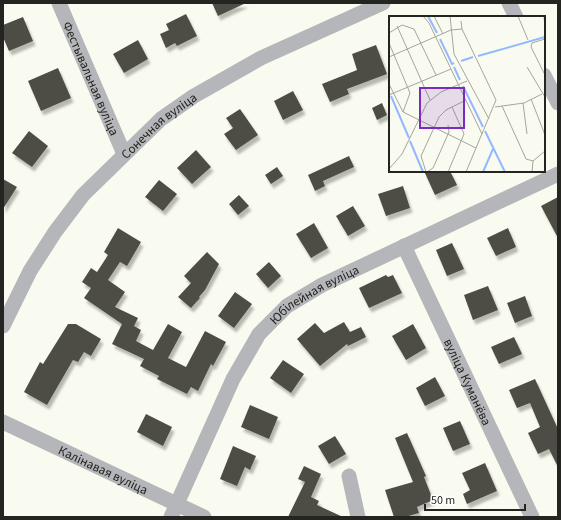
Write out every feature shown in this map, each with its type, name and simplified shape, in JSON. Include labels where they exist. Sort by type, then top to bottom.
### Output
[{"type":"street","name":"Фестывальная вуліца","points":[[58,3],[124,154]]},
{"type":"street","name":"Сонечная вуліца","points":[[3,326],[30,271],[55,232],[83,195],[161,119],[201,92],[261,58],[383,3]]},
{"type":"street","points":[[509,3],[516,16]]},
{"type":"street","points":[[545,77],[558,103]]},
{"type":"street","name":"Юбілейная вуліца","points":[[174,511],[233,379],[259,334],[287,306],[322,285],[558,174]]},
{"type":"street","name":"вуліца Куманёва","points":[[404,246],[532,517]]},
{"type":"street","name":"Калінавая вуліца","points":[[3,422],[174,511],[204,517]]},
{"type":"street","points":[[348,476],[358,517]]},
{"type":"building","points":[[212,3],[246,3],[218,16]]},
{"type":"building","points":[[186,14],[197,36],[177,46],[175,43],[166,48],[160,34],[169,30],[166,24]]},
{"type":"building","points":[[23,17],[33,41],[9,51],[3,37],[3,25]]},
{"type":"building","points":[[138,40],[148,59],[124,73],[113,54]]},
{"type":"building","points":[[376,45],[387,74],[347,89],[349,94],[330,102],[322,84],[357,70],[352,54]]},
{"type":"building","points":[[58,68],[71,98],[41,111],[28,81]]},
{"type":"building","points":[[293,91],[303,110],[283,120],[274,101]]},
{"type":"building","points":[[382,103],[387,115],[377,120],[372,108]]},
{"type":"building","points":[[240,109],[258,135],[236,150],[224,134],[233,128],[226,118]]},
{"type":"building","points":[[29,131],[48,146],[32,167],[12,153]]},
{"type":"building","points":[[196,150],[211,167],[192,184],[177,168]]},
{"type":"building","points":[[349,156],[354,167],[323,181],[325,186],[315,191],[308,175]]},
{"type":"building","points":[[277,167],[283,176],[271,184],[265,175]]},
{"type":"building","points":[[424,172],[450,172],[457,185],[435,195]]},
{"type":"building","points":[[3,179],[17,187],[3,209]]},
{"type":"building","points":[[159,180],[177,194],[163,211],[145,197]]},
{"type":"building","points":[[403,186],[410,208],[386,216],[378,194]]},
{"type":"building","points":[[239,195],[249,206],[238,215],[229,204]]},
{"type":"building","points":[[558,197],[558,238],[541,206]]},
{"type":"building","points":[[353,206],[365,226],[348,236],[336,216]]},
{"type":"building","points":[[314,223],[328,248],[311,258],[296,234]]},
{"type":"building","points":[[118,228],[141,242],[127,266],[120,262],[108,280],[125,292],[115,307],[138,318],[134,326],[141,330],[136,341],[153,350],[168,324],[182,332],[168,358],[186,367],[205,331],[226,342],[213,366],[211,364],[198,391],[191,387],[187,394],[157,379],[159,376],[140,366],[144,359],[112,344],[122,324],[84,298],[91,288],[82,282],[91,268],[97,272],[108,255],[104,252]]},
{"type":"building","points":[[508,228],[516,247],[496,256],[487,238]]},
{"type":"building","points":[[452,243],[464,269],[447,276],[436,250]]},
{"type":"building","points":[[207,252],[219,264],[205,290],[199,297],[200,298],[191,308],[178,297],[191,283],[184,276]]},
{"type":"building","points":[[269,262],[281,276],[268,288],[256,274]]},
{"type":"building","points":[[386,275],[388,277],[393,275],[402,293],[369,308],[359,288]]},
{"type":"building","points":[[488,286],[498,310],[473,320],[464,295]]},
{"type":"building","points":[[235,292],[252,304],[234,328],[218,316]]},
{"type":"building","points":[[525,296],[532,316],[515,323],[507,303]]},
{"type":"building","points":[[344,322],[350,332],[361,327],[366,337],[348,346],[347,344],[320,366],[297,339],[315,323],[324,333]]},
{"type":"building","points":[[68,324],[76,324],[101,339],[91,356],[84,352],[78,362],[73,360],[47,405],[24,392],[40,362],[43,364]]},
{"type":"building","points":[[413,324],[426,348],[406,360],[392,336]]},
{"type":"building","points":[[514,337],[522,354],[499,364],[491,347]]},
{"type":"building","points":[[283,360],[304,374],[291,393],[270,378]]},
{"type":"building","points":[[435,377],[445,396],[425,406],[416,388]]},
{"type":"building","points":[[535,379],[558,429],[558,467],[549,449],[538,454],[528,433],[540,427],[530,403],[517,408],[509,390]]},
{"type":"building","points":[[250,405],[278,417],[269,439],[241,427]]},
{"type":"building","points":[[146,414],[172,427],[163,446],[137,432]]},
{"type":"building","points":[[460,421],[470,444],[453,451],[443,428]]},
{"type":"building","points":[[407,433],[426,476],[424,477],[433,500],[417,507],[419,513],[405,517],[394,517],[385,490],[413,482],[395,438]]},
{"type":"building","points":[[335,436],[346,454],[329,464],[318,446]]},
{"type":"building","points":[[233,446],[256,456],[250,470],[245,467],[237,486],[220,479]]},
{"type":"building","points":[[485,463],[497,491],[467,504],[463,494],[470,490],[462,473]]},
{"type":"building","points":[[304,466],[321,474],[311,497],[319,501],[317,505],[343,517],[288,517],[305,482],[298,479]]}]
